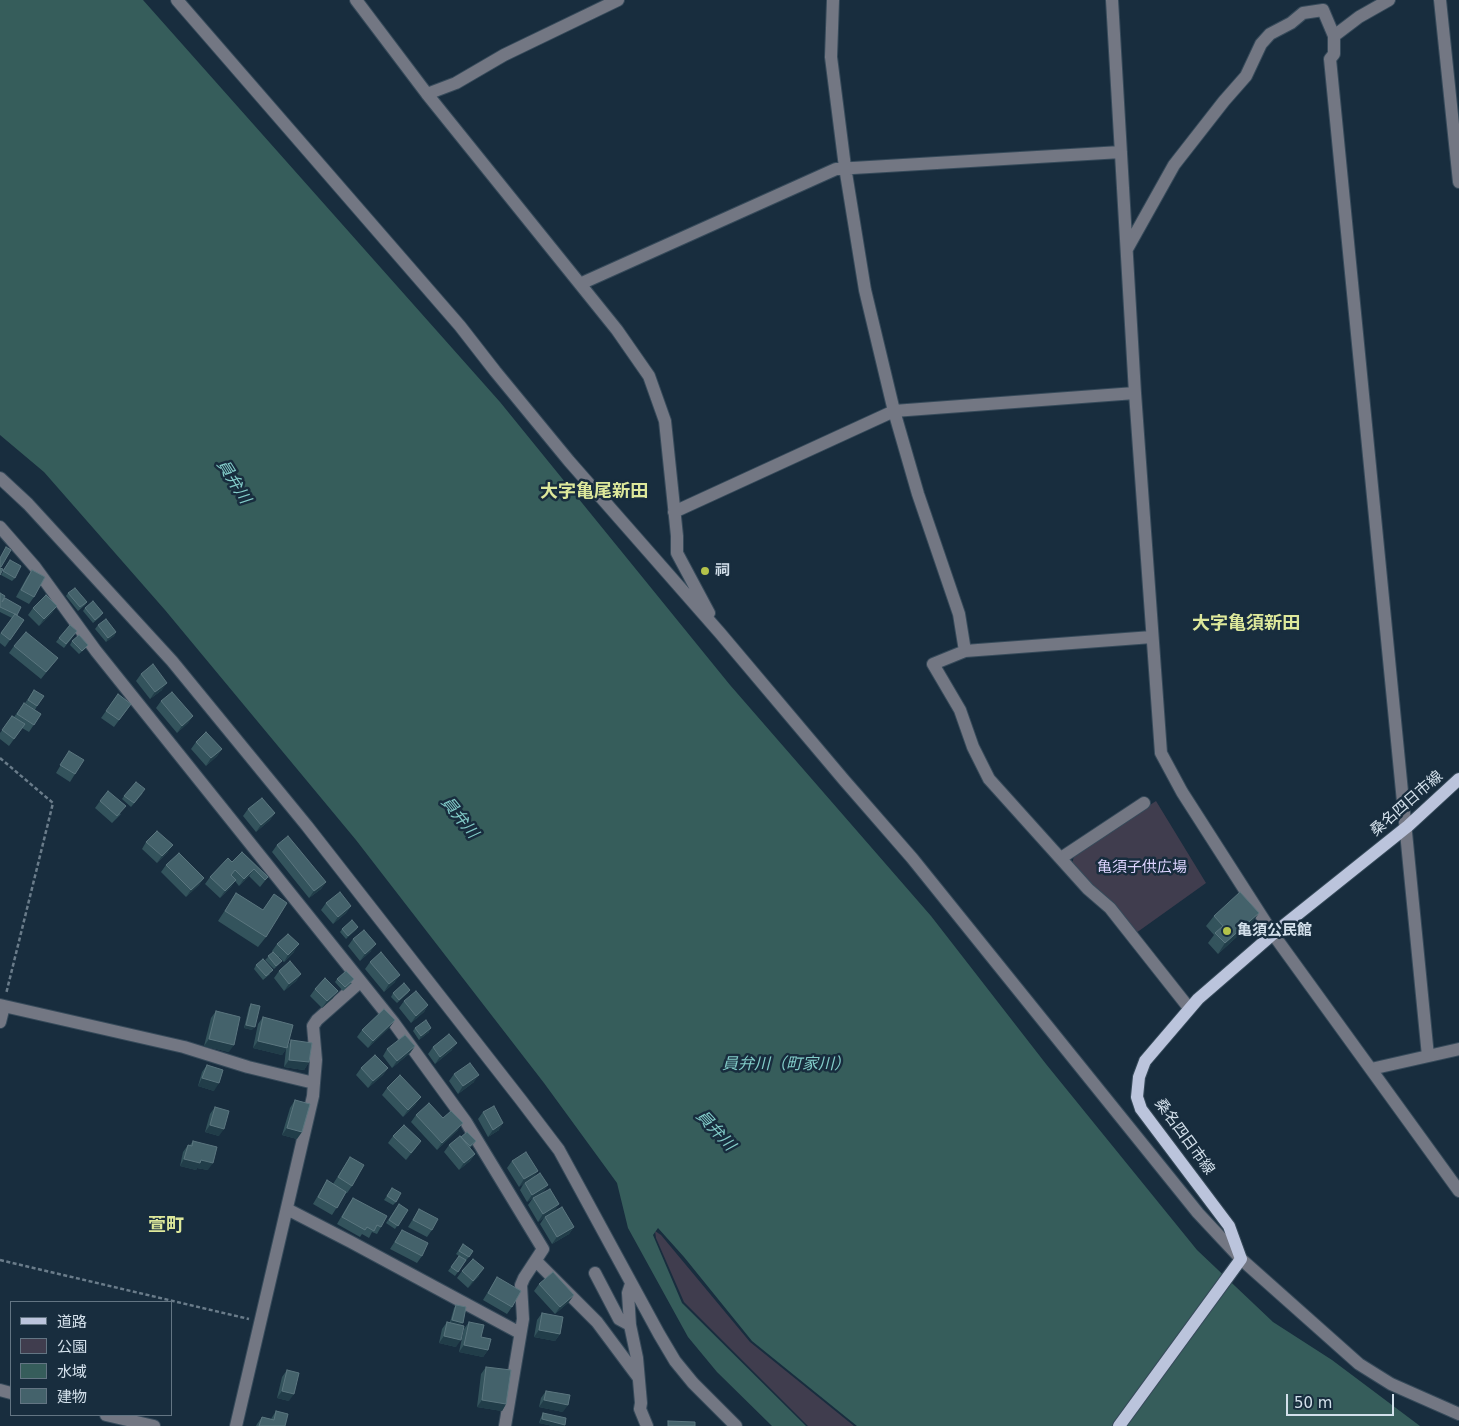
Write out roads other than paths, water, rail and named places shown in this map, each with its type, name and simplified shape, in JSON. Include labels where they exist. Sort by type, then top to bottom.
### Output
[{"type":"main road","name":"桑名四日市線","points":[[1241,1259],[1229,1226],[1141,1109],[1137,1097],[1139,1077],[1145,1061],[1189,1008],[1274,934],[1405,828],[1459,780]]},
{"type":"main road","points":[[1119,1426],[1241,1259]]},
{"type":"street","points":[[177,0],[460,326],[563,453],[912,858],[1198,1213],[1241,1259],[1359,1364],[1391,1384],[1459,1414]]},
{"type":"street","points":[[356,0],[427,94],[617,330],[649,376],[656,392],[666,428],[677,553],[720,633]]},
{"type":"street","points":[[427,94],[456,83],[504,55],[618,0]]},
{"type":"street","points":[[833,0],[831,57],[845,167],[865,290],[894,411],[921,504],[959,614],[965,651]]},
{"type":"street","points":[[1112,0],[1135,393],[1161,754],[1182,792],[1274,934],[1459,1191]]},
{"type":"street","points":[[1334,36],[1359,17],[1389,0]]},
{"type":"street","points":[[1440,0],[1459,182]]},
{"type":"street","points":[[1127,249],[1174,165],[1246,76],[1261,44],[1270,34],[1291,23],[1303,13],[1323,10],[1334,36],[1334,54],[1330,59],[1428,1056]]},
{"type":"street","points":[[580,284],[836,169],[1121,152]]},
{"type":"street","points":[[674,512],[894,411],[1135,393]]},
{"type":"street","points":[[0,478],[28,504],[172,661],[313,834],[559,1150],[675,1361],[693,1383],[736,1426]]},
{"type":"street","points":[[0,526],[35,567],[96,651],[394,1023],[466,1122],[543,1249],[524,1278],[522,1285],[523,1319],[505,1426]]},
{"type":"street","points":[[1152,637],[965,651],[933,664],[960,710],[973,747],[989,779],[1088,889],[1110,908],[1189,1008]]},
{"type":"street","points":[[1061,858],[1144,803]]},
{"type":"street","points":[[236,1426],[313,1096],[316,1060],[313,1026],[317,1020],[360,982]]},
{"type":"street","points":[[0,1022],[2,1005],[184,1047],[248,1068],[314,1083]]},
{"type":"street","points":[[1372,1069],[1459,1048]]},
{"type":"street","points":[[287,1210],[351,1242],[520,1333]]},
{"type":"street","points":[[536,1261],[597,1322],[638,1377]]},
{"type":"street","points":[[595,1273],[619,1319],[630,1325]]},
{"type":"street","points":[[632,1284],[628,1293],[630,1325],[637,1358],[640,1409],[646,1426]]},
{"type":"street","points":[[110,1416],[154,1426]]},
{"type":"water","name":"員弁川（町家川）","points":[[0,0],[143,0],[500,402],[730,685],[931,916],[1046,1064],[1197,1250],[1273,1322],[1332,1360],[1420,1426],[857,1426],[752,1341],[658,1228],[653,1235],[682,1303],[806,1426],[772,1426],[717,1372],[688,1337],[628,1228],[617,1183],[544,1083],[356,840],[165,610],[44,472],[0,435]]},
{"type":"place","name":"祠","points":[[705,571]]},
{"type":"place","name":"亀須公民館","points":[[1227,931]]},
{"type":"district","name":"大字亀尾新田","points":[[594,492]]},
{"type":"district","name":"大字亀須新田","points":[[1246,624]]},
{"type":"district","name":"萱町","points":[[166,1226]]},
{"type":"water label","name":"員弁川","points":[[233,482]]},
{"type":"water label","name":"員弁川","points":[[459,818]]},
{"type":"water label","name":"員弁川","points":[[715,1131]]},
{"type":"park label","name":"亀須子供広場","points":[[1142,868]]}]
